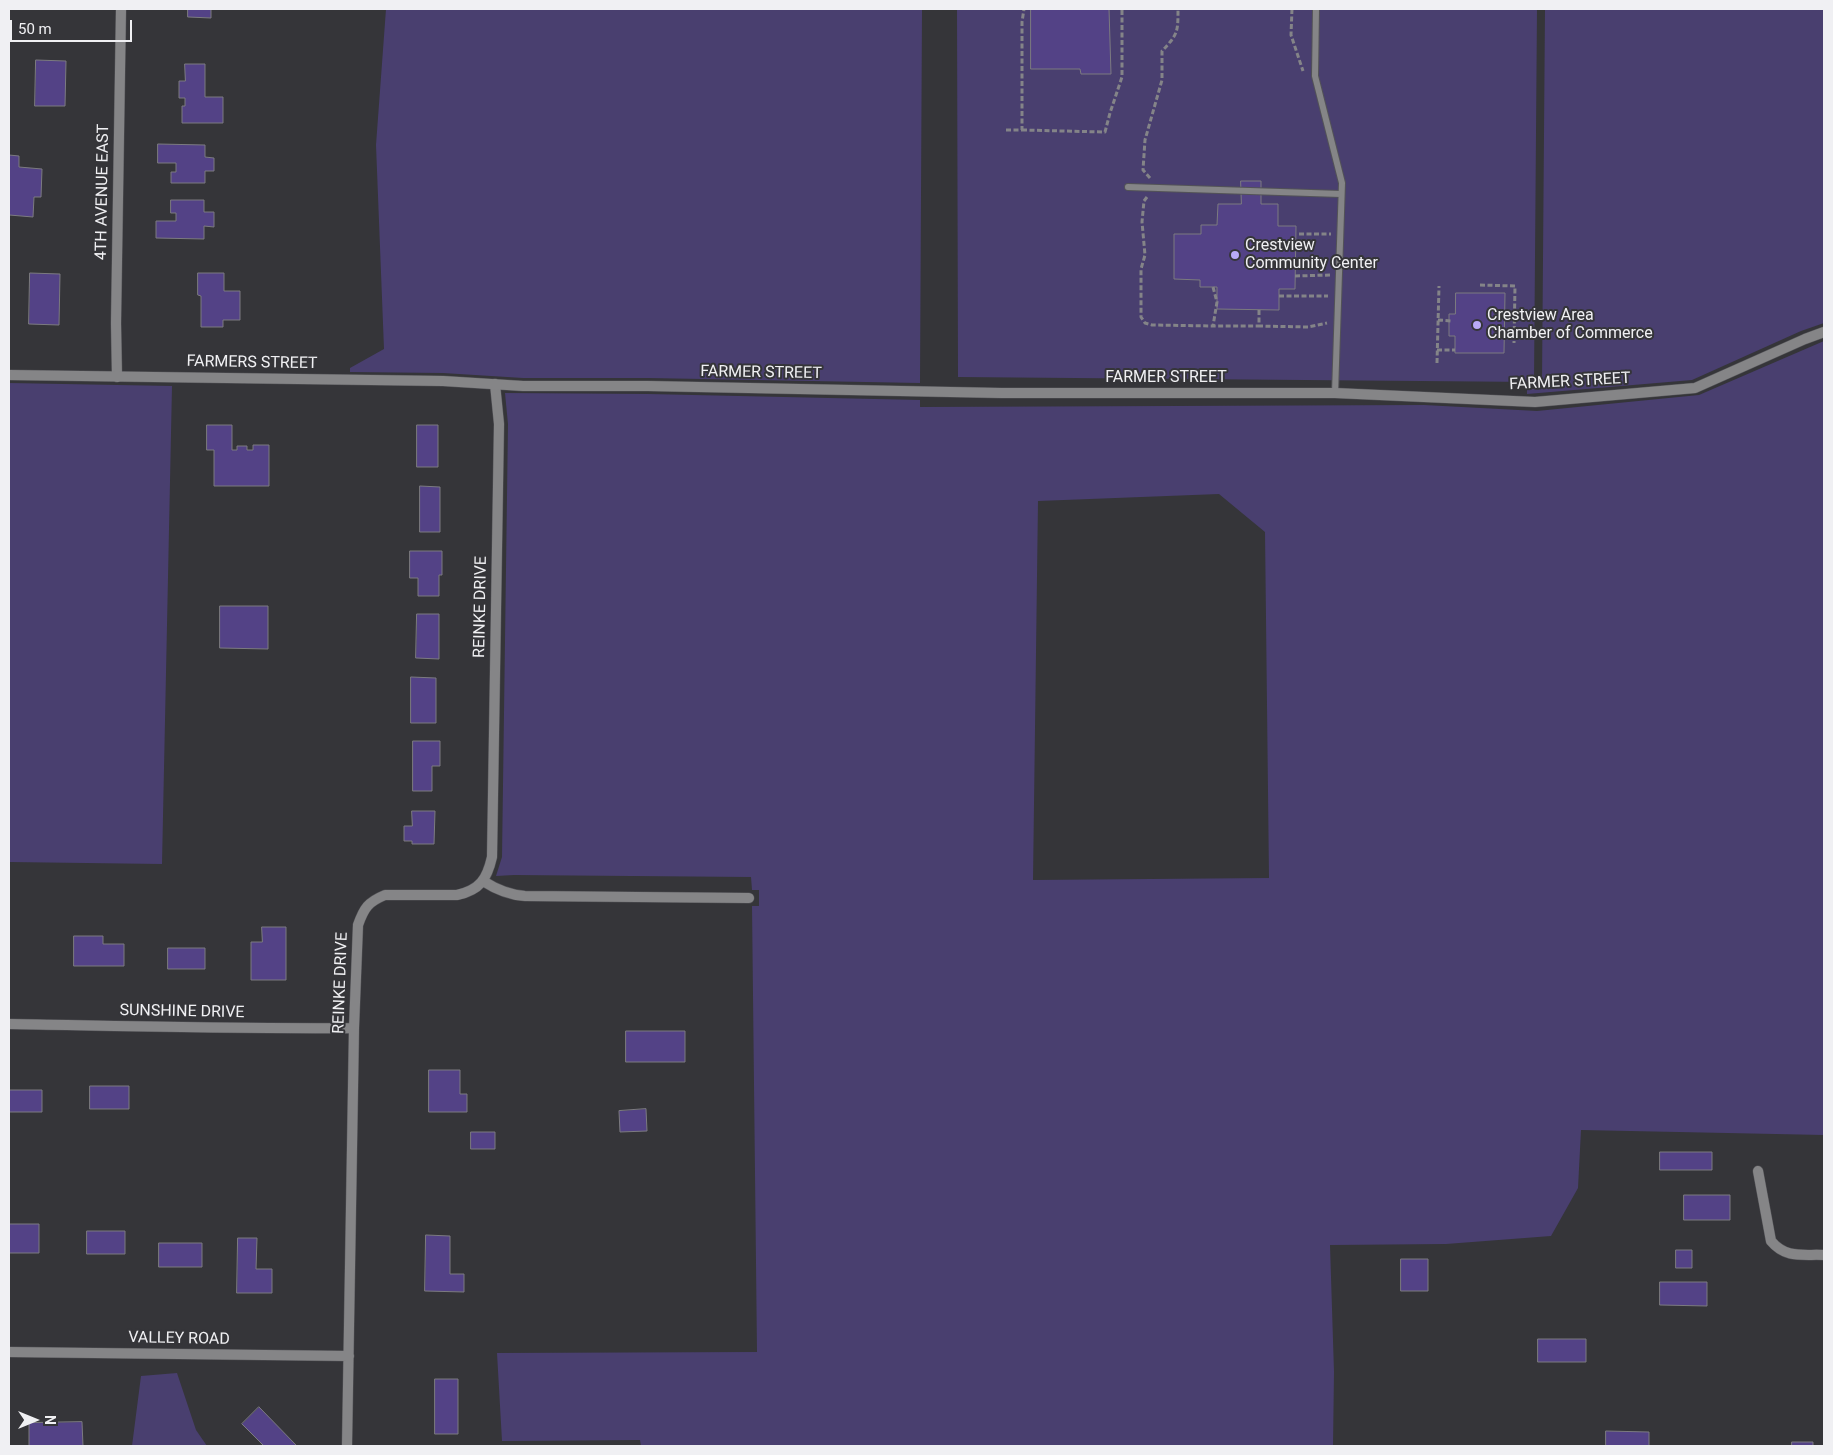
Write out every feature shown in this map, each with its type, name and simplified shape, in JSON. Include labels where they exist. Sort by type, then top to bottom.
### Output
[{"type":"street","name":"4TH AVENUE EAST","points":[[117,377],[116,324],[121,9]]},
{"type":"street","name":"FARMER STREET","points":[[495,384],[1001,393],[1335,393],[1536,402],[1695,388],[1824,332]]},
{"type":"street","name":"FARMERS STREET","points":[[9,375],[443,381],[495,384]]},
{"type":"street","name":"REINKE DRIVE","points":[[347,1446],[354,1028],[358,925],[363,910],[374,900],[385,895],[457,895],[469,893],[483,881],[489,872],[492,857],[499,424],[495,384]]},
{"type":"street","points":[[483,881],[497,890],[512,895],[525,896],[749,898]]},
{"type":"street","name":"SUNSHINE DRIVE","points":[[9,1024],[204,1026],[256,1029],[354,1028]]},
{"type":"street","points":[[1758,1171],[1771,1241],[1778,1249],[1788,1254],[1824,1255]]},
{"type":"street","name":"VALLEY ROAD","points":[[9,1352],[348,1356]]},
{"type":"lane","points":[[1316,9],[1315,76],[1342,183],[1335,393]]},
{"type":"lane","points":[[1128,187],[1341,194]]},
{"type":"path","points":[[1022,130],[1022,22],[1024,9]]},
{"type":"path","points":[[1006,130],[1105,132],[1122,77],[1122,9]]},
{"type":"path","points":[[1178,9],[1178,29],[1173,40],[1162,51],[1162,80],[1145,140],[1143,170],[1151,178],[1152,196],[1149,196],[1144,201],[1143,209],[1142,238],[1145,255],[1141,274],[1141,317],[1145,322],[1152,325],[1308,328],[1328,323],[1330,316]]},
{"type":"path","points":[[1299,234],[1332,234],[1329,240]]},
{"type":"path","points":[[1328,267],[1330,283]]},
{"type":"path","points":[[1295,276],[1330,276]]},
{"type":"path","points":[[1480,285],[1515,286],[1514,343]]},
{"type":"path","points":[[1437,363],[1439,286]]},
{"type":"path","points":[[1213,287],[1217,302],[1213,326]]},
{"type":"path","points":[[1328,302],[1329,290]]},
{"type":"path","points":[[1279,296],[1327,296]]},
{"type":"path","points":[[1259,310],[1259,326]]},
{"type":"path","points":[[1438,320],[1452,321]]},
{"type":"path","points":[[1437,350],[1455,350]]},
{"type":"shaded area","points":[[386,9],[922,9],[920,383],[648,378],[523,378],[443,373],[350,372],[350,368],[384,349],[376,145]]},
{"type":"shaded area","points":[[957,9],[1537,9],[1534,382],[958,377]]},
{"type":"shaded area","points":[[1545,9],[1824,9],[1824,323],[1801,331],[1692,380],[1527,394],[1527,389],[1534,389],[1542,382]]},
{"type":"shaded area","points":[[1824,341],[1824,1135],[1581,1130],[1578,1188],[1551,1236],[1446,1244],[1330,1245],[1334,1372],[1333,1446],[641,1446],[640,1440],[502,1441],[497,1353],[757,1352],[752,906],[759,906],[759,890],[752,890],[751,877],[496,876],[502,857],[508,424],[505,393],[920,400],[920,407],[1424,405],[1537,411],[1699,395]],"holes":[[[1219,494],[1265,532],[1269,878],[1033,880],[1038,501]]]},
{"type":"shaded area","points":[[9,383],[172,386],[162,864],[9,862]]},
{"type":"shaded area","points":[[177,1373],[196,1430],[207,1446],[132,1446],[141,1376]]},
{"type":"building","points":[[188,9],[211,9],[211,18],[188,17]]},
{"type":"building","points":[[1031,9],[1109,9],[1111,74],[1081,74],[1080,69],[1031,69]]},
{"type":"building","points":[[36,60],[66,61],[65,106],[35,106]]},
{"type":"building","points":[[185,64],[205,64],[205,97],[223,97],[223,123],[182,123],[182,106],[185,106],[185,98],[179,98],[179,81],[185,81]]},
{"type":"building","points":[[158,144],[205,145],[205,157],[214,158],[214,171],[205,171],[205,183],[171,183],[171,172],[176,172],[176,163],[158,163]]},
{"type":"building","points":[[9,155],[19,156],[19,167],[42,169],[41,197],[34,197],[33,217],[9,215]]},
{"type":"building","name":"Crestview Community Center","points":[[1241,181],[1261,181],[1261,204],[1278,204],[1278,226],[1296,226],[1295,289],[1279,289],[1279,310],[1217,309],[1217,287],[1200,287],[1200,280],[1174,279],[1174,234],[1201,234],[1201,225],[1217,225],[1218,204],[1241,204]]},
{"type":"building","points":[[171,200],[204,200],[204,212],[214,212],[214,227],[204,226],[204,239],[156,238],[156,221],[176,221],[176,213],[171,213]]},
{"type":"building","points":[[30,273],[60,274],[59,325],[29,324]]},
{"type":"building","points":[[198,273],[224,273],[224,291],[240,291],[240,320],[223,320],[223,327],[201,327],[201,296],[198,295]]},
{"type":"building","name":"Crestview Area Chamber of Commerce","points":[[1456,293],[1505,293],[1504,353],[1455,353],[1455,336],[1449,336],[1449,314],[1455,314]]},
{"type":"building","points":[[207,425],[232,425],[232,450],[237,450],[237,446],[247,446],[247,450],[253,450],[253,445],[269,445],[269,486],[214,486],[214,450],[207,450]]},
{"type":"building","points":[[417,425],[438,425],[438,467],[417,467]]},
{"type":"building","points":[[420,486],[440,487],[440,532],[420,532]]},
{"type":"building","points":[[410,551],[442,551],[442,575],[439,575],[439,596],[418,596],[418,578],[410,578]]},
{"type":"building","points":[[220,606],[268,606],[268,649],[220,648]]},
{"type":"building","points":[[417,614],[439,614],[439,659],[416,658]]},
{"type":"building","points":[[411,677],[436,678],[436,723],[411,723]]},
{"type":"building","points":[[413,741],[440,741],[440,766],[432,766],[432,791],[413,791]]},
{"type":"building","points":[[412,811],[435,811],[434,844],[412,844],[412,841],[404,841],[404,826],[412,826]]},
{"type":"building","points":[[262,927],[286,927],[286,980],[251,980],[251,942],[262,942]]},
{"type":"building","points":[[74,936],[103,936],[103,944],[124,944],[124,966],[74,966]]},
{"type":"building","points":[[168,948],[205,948],[205,969],[168,969]]},
{"type":"building","points":[[626,1031],[685,1031],[685,1062],[626,1062]]},
{"type":"building","points":[[429,1070],[460,1070],[460,1094],[467,1094],[467,1112],[429,1112]]},
{"type":"building","points":[[90,1086],[129,1086],[129,1109],[90,1109]]},
{"type":"building","points":[[9,1090],[42,1090],[42,1112],[9,1112]]},
{"type":"building","points":[[646,1109],[647,1131],[620,1132],[619,1111]]},
{"type":"building","points":[[471,1132],[495,1132],[495,1149],[471,1149]]},
{"type":"building","points":[[1660,1152],[1712,1152],[1712,1170],[1660,1170]]},
{"type":"building","points":[[1684,1195],[1730,1195],[1730,1220],[1684,1220]]},
{"type":"building","points":[[9,1224],[39,1224],[39,1253],[9,1253]]},
{"type":"building","points":[[87,1231],[125,1231],[125,1254],[87,1254]]},
{"type":"building","points":[[426,1235],[450,1236],[450,1274],[464,1274],[464,1292],[425,1291]]},
{"type":"building","points":[[238,1238],[257,1238],[256,1269],[272,1269],[272,1293],[237,1293]]},
{"type":"building","points":[[159,1243],[202,1243],[202,1267],[159,1267]]},
{"type":"building","points":[[1676,1250],[1692,1250],[1692,1268],[1676,1268]]},
{"type":"building","points":[[1401,1259],[1428,1259],[1428,1291],[1401,1291]]},
{"type":"building","points":[[1660,1282],[1707,1282],[1707,1306],[1660,1305]]},
{"type":"building","points":[[1538,1339],[1586,1339],[1586,1362],[1538,1362]]},
{"type":"building","points":[[435,1379],[458,1379],[458,1434],[435,1434]]},
{"type":"building","points":[[259,1407],[295,1446],[264,1446],[242,1424]]},
{"type":"building","points":[[82,1422],[83,1446],[29,1446],[29,1423]]},
{"type":"building","points":[[1606,1431],[1649,1432],[1649,1446],[1606,1446]]},
{"type":"building","points":[[1792,1442],[1813,1442],[1813,1446],[1792,1446]]},
{"type":"place","name":"Crestview Community Center","points":[[1235,255]]},
{"type":"place","name":"Crestview Area Chamber of Commerce","points":[[1477,325]]}]
